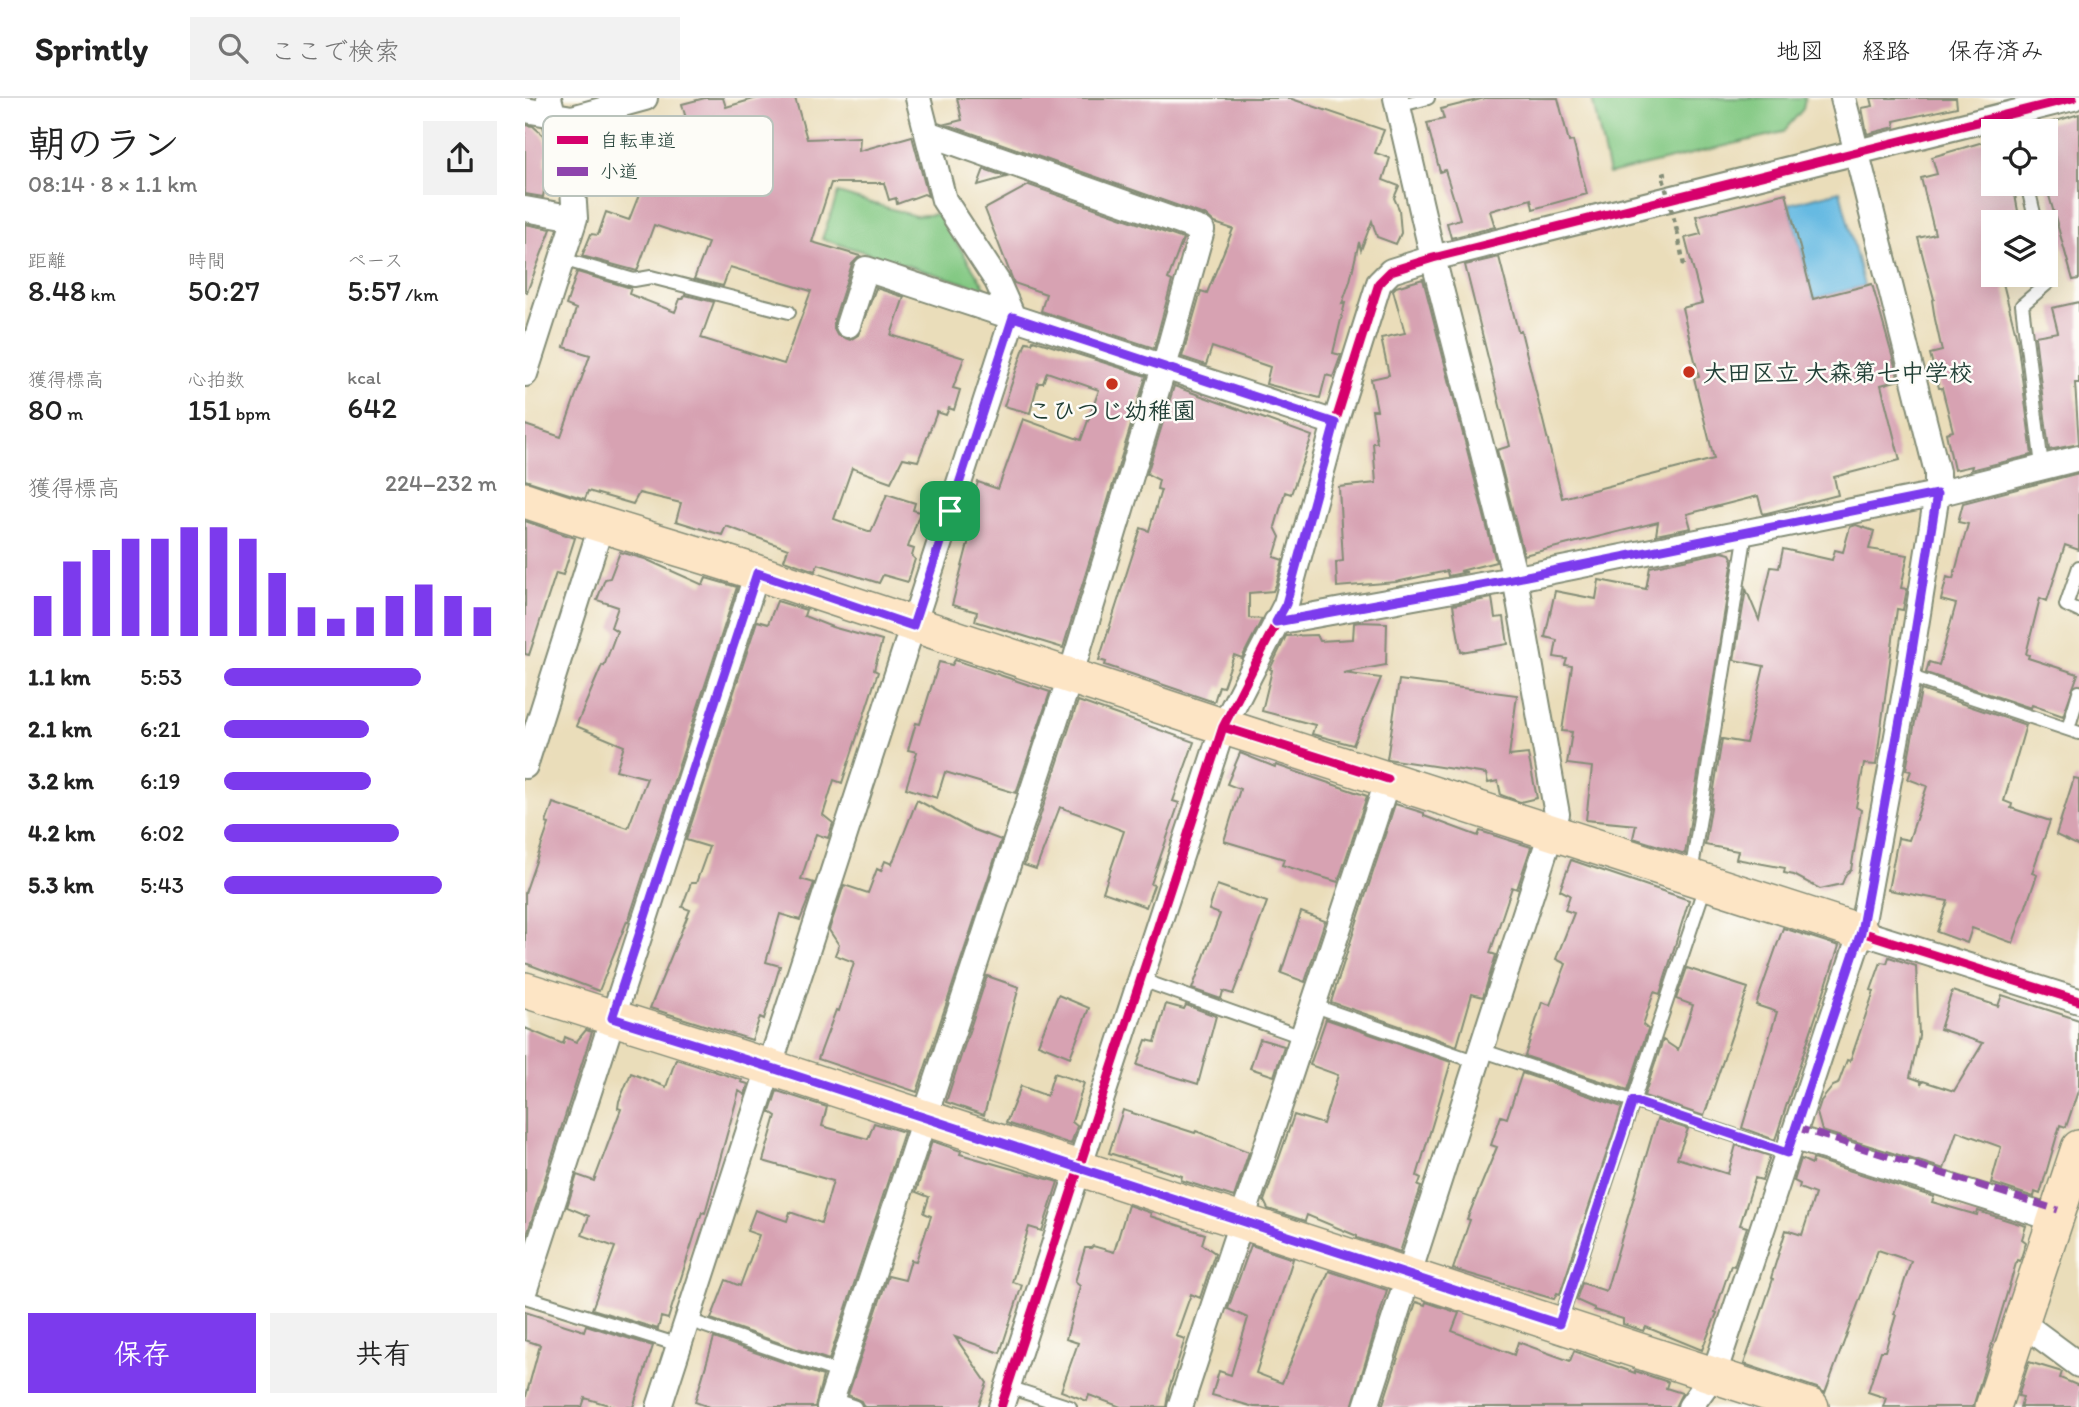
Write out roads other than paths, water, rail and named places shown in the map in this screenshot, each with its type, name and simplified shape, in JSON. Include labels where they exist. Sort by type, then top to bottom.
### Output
[{"type":"street","points":[[579,116],[645,98]]},
{"type":"street","points":[[659,1407],[1013,317],[997,281],[944,200],[918,98]]},
{"type":"street","points":[[1690,1407],[1714,1374],[1861,932],[1908,676],[1937,494],[1937,472],[1843,98]]},
{"type":"street","points":[[2020,119],[2073,98]]},
{"type":"street","points":[[1366,1407],[1557,814],[1515,578],[1433,258],[1397,102]]},
{"type":"street","points":[[525,110],[551,106],[568,116]]},
{"type":"street","points":[[1004,1397],[1223,727],[1286,604],[1335,423],[1378,283],[1391,271],[1433,258],[1856,151],[1981,128]]},
{"type":"street","points":[[830,1403],[1070,677],[1164,367],[1202,230],[927,133]]},
{"type":"street","points":[[525,374],[575,218],[573,196]]},
{"type":"street","points":[[525,209],[575,218]]},
{"type":"street","points":[[848,325],[866,269],[1335,423]]},
{"type":"street","points":[[1276,622],[1515,578],[1937,494],[2079,458]]},
{"type":"street","points":[[525,500],[2079,1001]]},
{"type":"street","points":[[525,766],[601,526]]},
{"type":"street","points":[[525,1289],[757,573]]},
{"type":"street","points":[[1180,1407],[1388,779]]},
{"type":"street","points":[[525,990],[1811,1407]]},
{"type":"street","points":[[1790,1145],[2066,1203]]},
{"type":"street","points":[[1993,1407],[2021,1322],[2066,1203],[2079,1148]]},
{"type":"street","points":[[2021,1322],[2079,1365]]},
{"type":"lane","points":[[1397,102],[1428,98]]},
{"type":"lane","points":[[562,259],[634,280],[651,277],[789,312]]},
{"type":"lane","points":[[2042,466],[2022,305],[2043,287]]},
{"type":"lane","points":[[1559,1324],[1633,1101],[1698,880],[1746,532]]},
{"type":"lane","points":[[2079,567],[2066,604],[2079,611]]},
{"type":"lane","points":[[1908,676],[2073,731],[2079,692]]},
{"type":"lane","points":[[1139,979],[1302,1037]]},
{"type":"lane","points":[[1312,1005],[1790,1145]]},
{"type":"lane","points":[[525,1297],[680,1345]]},
{"type":"lane","points":[[688,1320],[841,1373]]},
{"type":"lane","points":[[1004,1397],[1070,1407]]},
{"type":"lane","points":[[830,1403],[855,1407]]},
{"type":"water","points":[[1840,191],[1864,286],[1813,299],[1789,204]]},
{"type":"place","name":"大田区立 大森第七中学校","points":[[1689,372]]},
{"type":"place","name":"こひつじ幼稚園","points":[[1112,384]]}]
